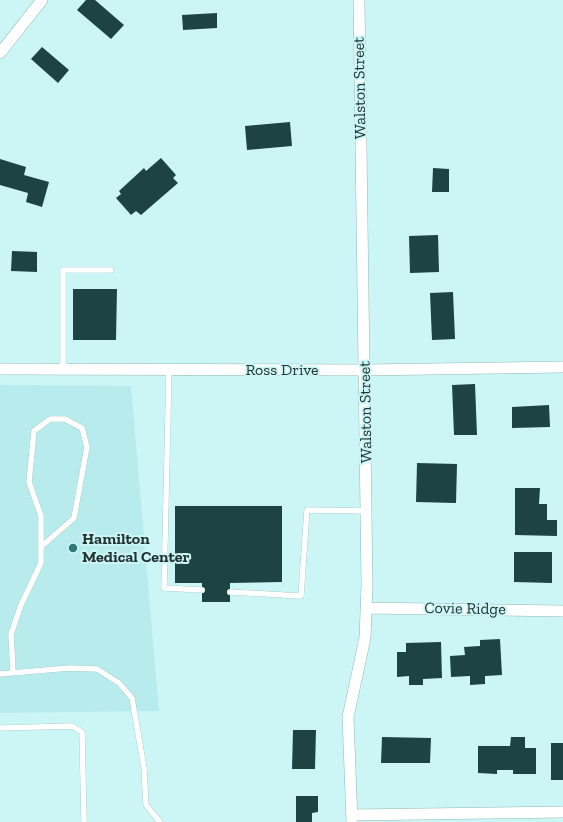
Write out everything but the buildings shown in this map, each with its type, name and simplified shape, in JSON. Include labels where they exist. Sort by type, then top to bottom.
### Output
[{"type":"street","points":[[0,53],[42,0]]},
{"type":"street","name":"Walston Street","points":[[352,818],[348,717],[365,638],[367,512],[359,0]]},
{"type":"street","name":"Ross Drive","points":[[0,369],[365,370],[563,367]]},
{"type":"street","name":"Covie Ridge","points":[[366,608],[563,611]]},
{"type":"street","points":[[352,818],[563,812]]},
{"type":"lane","points":[[63,370],[63,270],[111,270]]},
{"type":"lane","points":[[169,370],[164,588],[202,590]]},
{"type":"lane","points":[[13,673],[11,634],[21,604],[41,563],[41,516],[29,482],[34,431],[50,420],[65,419],[82,428],[87,447],[74,518],[42,546]]},
{"type":"lane","points":[[230,592],[301,596],[307,510],[367,512]]},
{"type":"lane","points":[[0,674],[69,668],[97,669],[119,683],[132,698],[144,768],[146,805],[160,822]]},
{"type":"lane","points":[[0,728],[72,726],[82,732],[84,822]]},
{"type":"shaded area","name":"Hamilton Medical Center","points":[[0,385],[131,386],[159,711],[0,713]]},
{"type":"place","name":"Hamilton Medical Center","points":[[73,548]]}]
